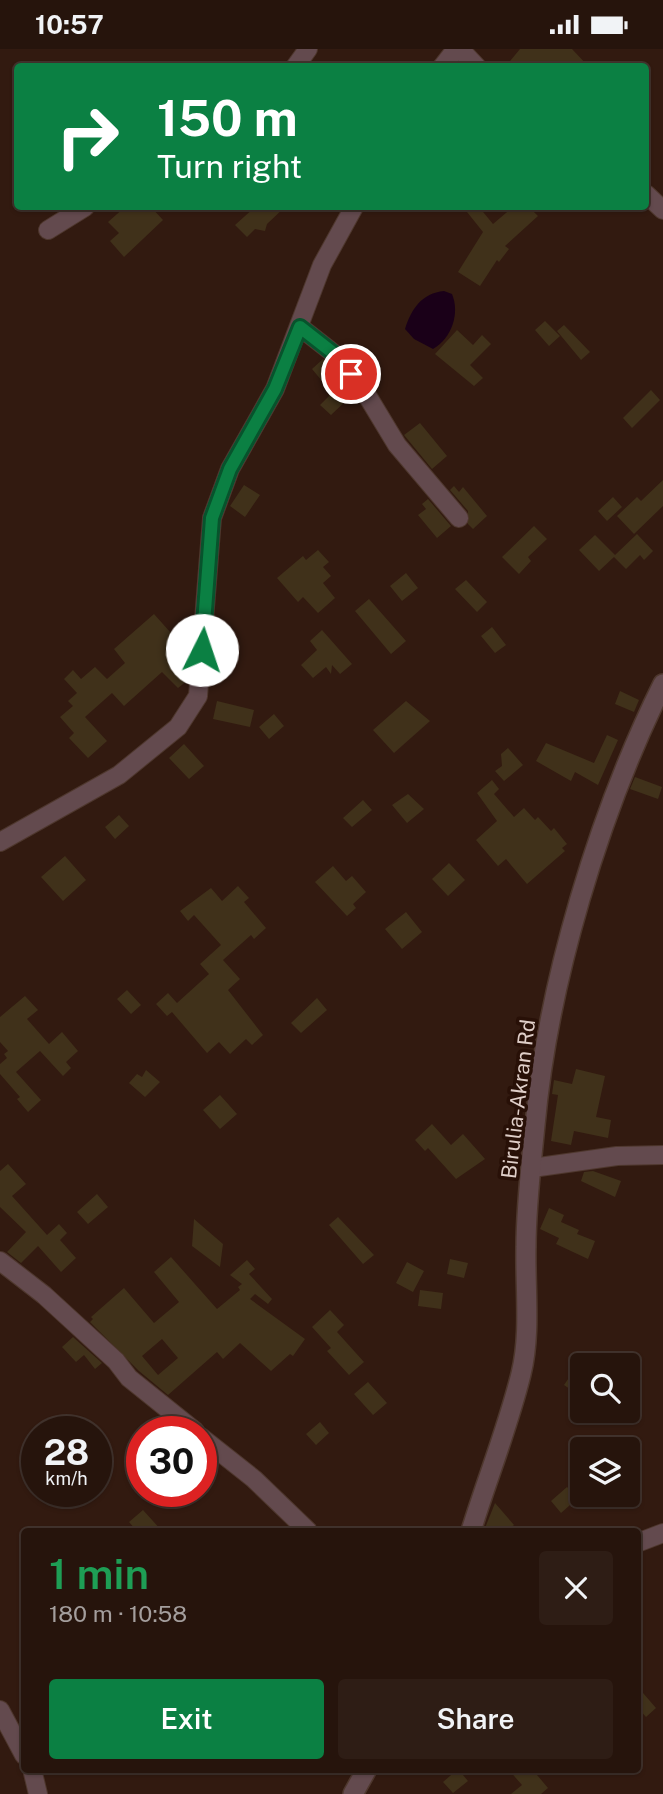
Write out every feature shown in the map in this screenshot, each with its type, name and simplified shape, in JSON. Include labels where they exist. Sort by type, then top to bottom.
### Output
[{"type":"street","points":[[446,63],[458,49],[473,63]]},
{"type":"street","points":[[48,230],[80,210]]},
{"type":"street","points":[[0,842],[119,775],[178,727],[198,696],[212,518],[230,469],[275,389],[323,265],[352,210]]},
{"type":"street","points":[[300,327],[337,356],[365,392],[397,445],[459,518]]},
{"type":"street","name":"Birulia-Akran Rd","points":[[472,1528],[522,1373],[526,1244],[543,1055],[578,905],[616,797],[661,692]]},
{"type":"street","points":[[532,1168],[617,1156],[663,1154]]},
{"type":"street","points":[[0,1261],[44,1295],[116,1361],[129,1378],[176,1416]]},
{"type":"street","points":[[217,1450],[254,1479],[305,1528]]},
{"type":"street","points":[[641,1541],[663,1533]]},
{"type":"street","points":[[0,1710],[21,1749]]},
{"type":"street","points":[[33,1773],[38,1794]]},
{"type":"street","points":[[353,1794],[365,1773]]},
{"type":"shaded area","points":[[444,291],[452,294],[455,317],[445,338],[433,349],[414,339],[405,329],[419,303],[429,295]]},
{"type":"building","points":[[520,49],[572,49],[585,63],[508,63]]},
{"type":"building","points":[[122,210],[154,210],[163,220],[124,257],[110,241],[119,233],[108,222]]},
{"type":"building","points":[[252,210],[282,210],[267,224],[265,231],[255,229],[247,237],[235,225]]},
{"type":"building","points":[[465,210],[481,210],[493,224],[509,210],[532,210],[538,216],[505,246],[509,249],[499,262],[497,260],[480,286],[458,272],[483,232]]},
{"type":"building","points":[[545,321],[560,336],[549,346],[535,330]]},
{"type":"building","points":[[564,325],[590,352],[581,360],[557,331]]},
{"type":"building","points":[[457,330],[473,345],[482,335],[491,344],[470,365],[483,378],[474,386],[435,354]]},
{"type":"building","points":[[323,359],[351,396],[331,415],[320,405],[332,393],[312,369]]},
{"type":"building","points":[[651,390],[660,400],[632,428],[623,418]]},
{"type":"building","points":[[420,423],[447,456],[432,469],[404,435]]},
{"type":"building","points":[[663,480],[663,506],[634,534],[617,516],[637,497],[641,501]]},
{"type":"building","points":[[244,485],[260,495],[245,517],[230,506]]},
{"type":"building","points":[[454,486],[459,492],[463,487],[487,516],[473,529],[468,524],[468,511],[450,490]]},
{"type":"building","points":[[613,497],[622,507],[607,521],[598,511]]},
{"type":"building","points":[[428,499],[451,526],[437,538],[418,515],[426,509],[422,504]]},
{"type":"building","points":[[534,526],[547,539],[528,557],[531,561],[519,574],[502,557]]},
{"type":"building","points":[[637,534],[653,551],[644,560],[640,555],[626,569],[614,557],[599,571],[579,550],[595,535],[615,555]]},
{"type":"building","points":[[318,550],[329,562],[323,567],[331,576],[323,583],[335,598],[318,613],[303,597],[298,602],[277,578],[303,556],[306,560]]},
{"type":"building","points":[[406,573],[418,588],[402,601],[390,586]]},
{"type":"building","points":[[466,580],[487,602],[477,612],[455,589]]},
{"type":"building","points":[[369,599],[406,641],[391,654],[355,611]]},
{"type":"building","points":[[154,614],[179,642],[169,651],[188,674],[188,680],[178,688],[162,672],[124,706],[112,693],[85,717],[107,741],[88,758],[69,738],[74,733],[60,717],[73,706],[68,701],[77,693],[64,679],[73,670],[81,679],[95,667],[107,679],[125,663],[114,649]]},
{"type":"building","points":[[492,627],[506,645],[495,653],[481,636]]},
{"type":"building","points":[[322,630],[352,664],[340,674],[332,665],[331,674],[326,667],[313,678],[301,665],[317,650],[310,641]]},
{"type":"building","points":[[620,691],[639,700],[634,712],[615,704]]},
{"type":"building","points":[[217,701],[254,710],[250,727],[213,719]]},
{"type":"building","points":[[406,701],[430,721],[394,753],[373,730]]},
{"type":"building","points":[[274,714],[284,726],[269,739],[259,727]]},
{"type":"building","points":[[607,735],[618,740],[598,785],[575,772],[571,781],[536,761],[546,743],[594,763]]},
{"type":"building","points":[[184,744],[204,766],[189,779],[169,758]]},
{"type":"building","points":[[508,748],[523,765],[504,781],[495,771],[502,766],[501,754]]},
{"type":"building","points":[[635,777],[662,787],[658,799],[630,789]]},
{"type":"building","points":[[492,780],[499,789],[494,794],[514,817],[524,808],[535,820],[538,817],[551,831],[554,828],[567,844],[562,848],[565,851],[527,884],[506,859],[498,866],[476,840],[497,821],[477,793]]},
{"type":"building","points":[[408,794],[424,809],[407,823],[392,805]]},
{"type":"building","points":[[363,800],[372,810],[352,827],[343,818]]},
{"type":"building","points":[[119,815],[129,826],[115,839],[105,827]]},
{"type":"building","points":[[65,856],[86,880],[63,901],[41,877]]},
{"type":"building","points":[[449,863],[465,880],[448,896],[432,879]]},
{"type":"building","points":[[333,866],[346,881],[352,876],[366,892],[353,904],[356,908],[347,916],[315,882]]},
{"type":"building","points":[[238,886],[249,898],[244,902],[266,928],[254,939],[251,935],[223,960],[240,979],[228,990],[263,1035],[252,1045],[246,1039],[230,1054],[219,1042],[207,1053],[172,1012],[167,1016],[156,1004],[168,993],[177,1003],[209,974],[200,964],[221,945],[194,915],[188,921],[180,911],[211,888],[222,901]]},
{"type":"building","points":[[406,912],[422,932],[402,949],[385,929]]},
{"type":"building","points":[[127,990],[141,1005],[131,1014],[117,999]]},
{"type":"building","points":[[25,996],[38,1010],[27,1019],[49,1044],[62,1032],[78,1051],[66,1062],[71,1068],[63,1076],[40,1051],[16,1072],[41,1100],[28,1112],[17,1099],[20,1097],[0,1074],[0,1064],[7,1058],[4,1054],[8,1051],[0,1042],[0,1017]]},
{"type":"building","points":[[317,998],[327,1010],[301,1033],[291,1023]]},
{"type":"building","points":[[576,1069],[605,1076],[596,1117],[611,1120],[608,1138],[574,1131],[571,1145],[551,1141],[558,1095],[552,1094],[554,1080],[572,1084]]},
{"type":"building","points":[[146,1070],[160,1082],[145,1097],[129,1083],[137,1074],[142,1077]]},
{"type":"building","points":[[220,1095],[237,1114],[220,1129],[203,1110]]},
{"type":"building","points":[[432,1124],[451,1145],[463,1134],[485,1159],[456,1179],[428,1148],[425,1151],[415,1140]]},
{"type":"building","points":[[8,1164],[26,1184],[12,1196],[47,1235],[59,1224],[67,1233],[60,1240],[76,1258],[61,1272],[38,1246],[21,1263],[7,1252],[26,1232],[0,1207],[0,1171]]},
{"type":"building","points":[[593,1171],[621,1181],[615,1197],[581,1181],[584,1172]]},
{"type":"building","points":[[97,1194],[108,1207],[88,1224],[77,1212]]},
{"type":"building","points":[[549,1208],[564,1215],[561,1222],[579,1230],[577,1234],[595,1241],[588,1259],[556,1244],[559,1238],[540,1229]]},
{"type":"building","points":[[338,1217],[374,1255],[363,1264],[329,1225]]},
{"type":"building","points":[[194,1219],[223,1244],[220,1267],[192,1246]]},
{"type":"building","points":[[171,1257],[217,1309],[240,1290],[238,1287],[242,1284],[230,1275],[247,1260],[255,1269],[249,1274],[272,1299],[268,1304],[255,1294],[250,1299],[305,1339],[293,1356],[290,1354],[271,1371],[240,1343],[223,1359],[217,1352],[168,1395],[139,1371],[90,1322],[93,1319],[91,1317],[124,1288],[154,1323],[179,1302],[154,1272]],"holes":[[[162,1339],[178,1358],[158,1375],[142,1356]]]},
{"type":"building","points":[[450,1259],[468,1263],[464,1278],[447,1274]]},
{"type":"building","points":[[407,1262],[424,1271],[413,1292],[396,1283]]},
{"type":"building","points":[[420,1290],[443,1293],[441,1309],[418,1306]]},
{"type":"building","points":[[330,1310],[344,1325],[337,1332],[364,1362],[349,1375],[327,1351],[331,1348],[312,1327]]},
{"type":"building","points":[[73,1337],[102,1363],[95,1369],[84,1355],[76,1362],[62,1347]]},
{"type":"building","points":[[570,1376],[570,1389],[564,1385]]},
{"type":"building","points":[[368,1382],[387,1403],[373,1415],[354,1394]]},
{"type":"building","points":[[320,1422],[329,1433],[316,1445],[306,1434]]},
{"type":"building","points":[[567,1487],[570,1490],[570,1505],[561,1513],[551,1501]]},
{"type":"building","points":[[495,1503],[514,1525],[510,1528],[485,1528]]},
{"type":"building","points":[[143,1510],[159,1528],[134,1528],[129,1522]]},
{"type":"building","points":[[641,1691],[656,1708],[646,1717],[641,1711]]},
{"type":"building","points":[[453,1773],[461,1773],[468,1781],[453,1793],[443,1782]]},
{"type":"building","points":[[512,1773],[535,1773],[548,1788],[541,1794],[511,1794],[522,1785]]},
{"type":"route","points":[[202,650],[212,518],[230,469],[275,389],[300,327],[337,356],[351,374]]}]
